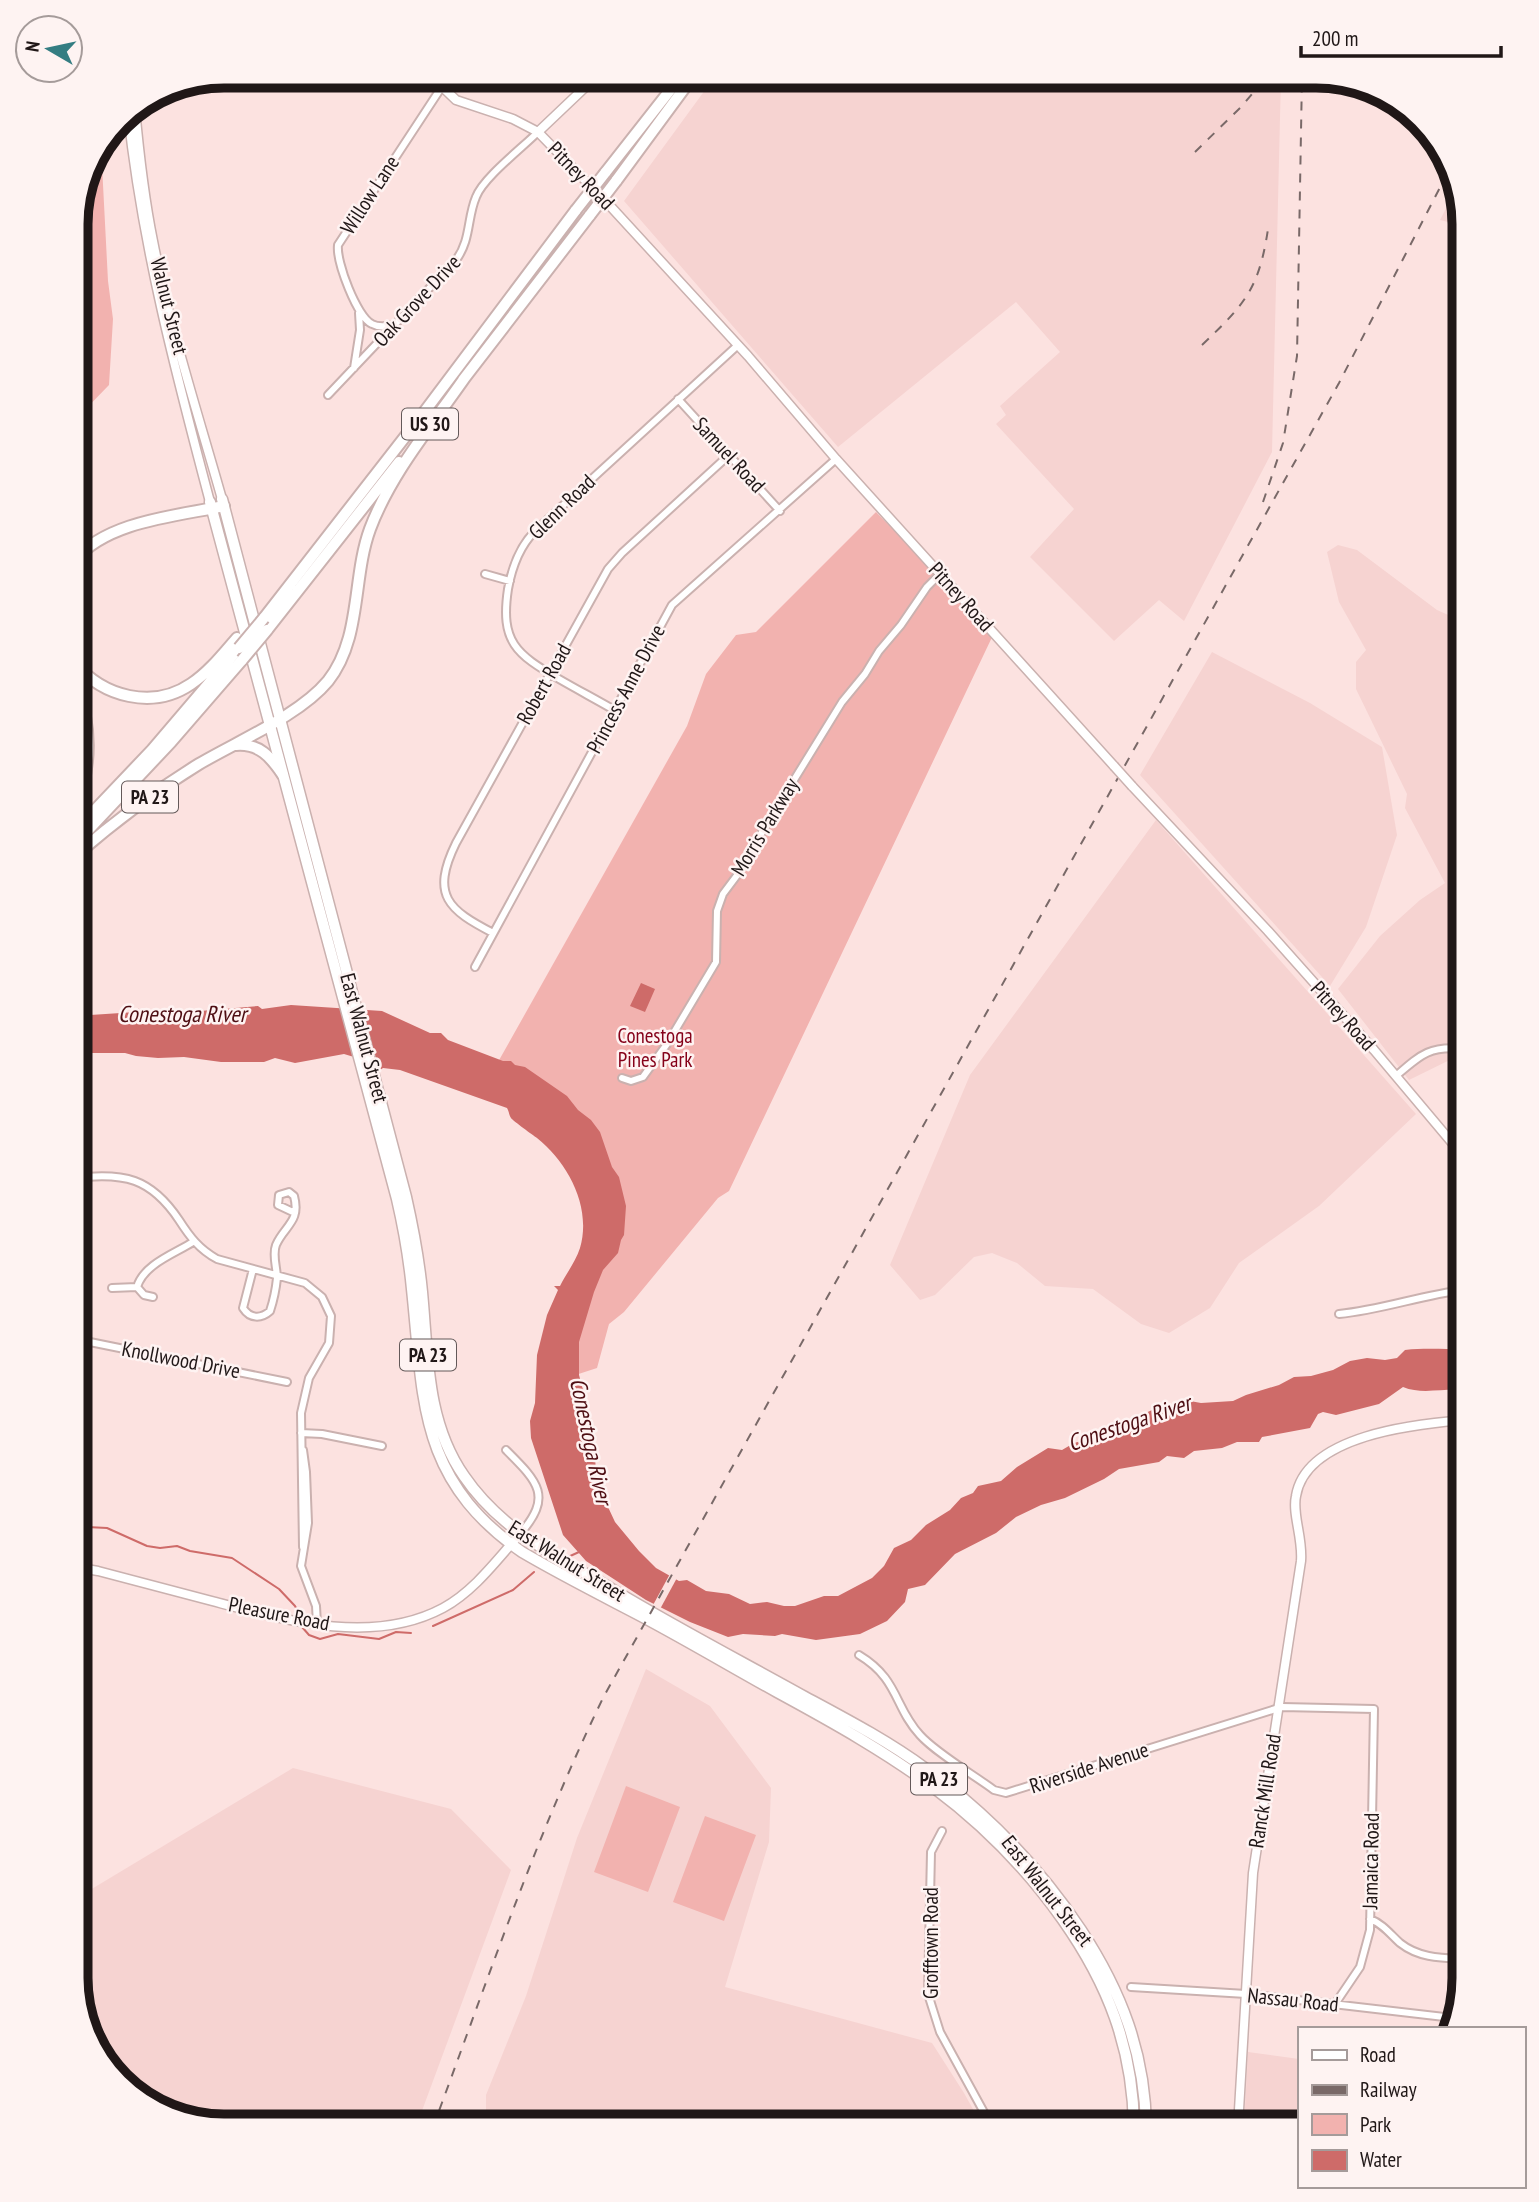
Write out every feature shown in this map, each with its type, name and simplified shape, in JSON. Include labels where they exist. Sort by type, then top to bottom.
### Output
[{"type":"highway","name":"US 30","points":[[88,818],[152,750],[238,643],[294,579],[670,88]]},
{"type":"highway","name":"US 30","points":[[88,831],[171,742],[267,630],[590,215],[684,88]]},
{"type":"highway","points":[[230,747],[318,692],[338,664],[350,637],[361,560],[377,511],[397,475],[466,376]]},
{"type":"highway","points":[[88,540],[114,524],[217,504]]},
{"type":"highway","points":[[88,548],[116,530],[217,504]]},
{"type":"highway","points":[[88,676],[110,690],[130,696],[157,697],[192,684],[238,643]]},
{"type":"highway","name":"PA 23","points":[[88,846],[158,791],[230,747],[246,745],[260,749],[283,775]]},
{"type":"main road","name":"Pitney Road","points":[[441,88],[456,100],[513,119],[538,132],[610,206],[738,345],[836,459],[1132,786],[1254,916],[1452,1143]]},
{"type":"main road","points":[[538,132],[584,88]]},
{"type":"main road","name":"Walnut Street","points":[[136,120],[141,172],[153,241],[217,504]]},
{"type":"main road","name":"Walnut Street","points":[[129,125],[149,255],[176,373],[217,504]]},
{"type":"main road","name":"East Walnut Street","points":[[217,504],[280,717],[322,900],[388,1148],[408,1253],[421,1387],[430,1430],[447,1472],[486,1523],[511,1544],[586,1588],[877,1747],[937,1789],[993,1838],[1058,1913],[1100,1979],[1115,2015],[1127,2057],[1133,2114]]},
{"type":"main road","name":"East Walnut Street","points":[[217,504],[269,724],[322,900]]},
{"type":"main road","name":"East Walnut Street","points":[[388,1148],[408,1206],[417,1252],[432,1397],[440,1429],[453,1459],[472,1488],[495,1514],[520,1534],[644,1608],[882,1740],[943,1782],[1000,1831],[1065,1907],[1115,1988],[1130,2023],[1139,2055],[1145,2114]]},
{"type":"main road","name":"Ranck Mill Road","points":[[1239,2114],[1253,1873],[1301,1561],[1302,1541],[1295,1499],[1300,1483],[1316,1464],[1350,1441],[1371,1434],[1452,1421]]},
{"type":"main road","name":"Pleasure Road","points":[[87,1569],[279,1618],[317,1624],[380,1626],[435,1612],[455,1600],[475,1584],[520,1534]]},
{"type":"street","name":"Willow Lane","points":[[354,368],[360,330],[358,311],[338,258],[338,246],[441,88]]},
{"type":"street","name":"Oak Grove Drive","points":[[328,395],[463,252],[474,202],[482,186],[538,132]]},
{"type":"street","points":[[358,311],[371,324],[384,327],[395,325]]},
{"type":"street","name":"Glenn Road","points":[[616,711],[529,662],[512,641],[505,616],[509,581],[517,556],[526,540],[738,345]]},
{"type":"street","name":"Samuel Road","points":[[677,399],[780,511]]},
{"type":"street","name":"Robert Road","points":[[493,933],[458,914],[446,892],[446,870],[456,843],[600,582],[615,560],[729,455]]},
{"type":"street","name":"Princess Anne Drive","points":[[475,967],[671,606],[836,459]]},
{"type":"street","name":"Morris Parkway","points":[[622,1078],[631,1081],[642,1077],[667,1044],[716,962],[717,911],[723,894],[738,874],[842,702],[940,573]]},
{"type":"street","points":[[485,574],[509,581]]},
{"type":"street","points":[[1396,1076],[1417,1057],[1432,1049],[1452,1048]]},
{"type":"street","points":[[87,1177],[121,1176],[148,1186],[167,1204],[193,1242],[217,1259],[305,1283],[317,1291],[328,1307],[331,1316],[329,1343],[306,1389],[301,1433],[302,1572],[316,1605],[317,1624]]},
{"type":"street","points":[[253,1269],[243,1304],[246,1312],[253,1316],[262,1316],[270,1311],[276,1274],[275,1247],[291,1225],[295,1213]]},
{"type":"street","points":[[136,1287],[139,1279],[153,1266],[193,1242]]},
{"type":"street","points":[[111,1288],[136,1287],[144,1295],[153,1297]]},
{"type":"street","points":[[1339,1314],[1371,1311],[1432,1294],[1452,1292]]},
{"type":"street","name":"Knollwood Drive","points":[[87,1342],[287,1382]]},
{"type":"street","points":[[301,1433],[322,1434],[382,1446]]},
{"type":"street","name":"Pleasure Road","points":[[506,1450],[533,1483],[539,1495],[537,1513],[520,1534]]},
{"type":"street","name":"Riverside Avenue","points":[[859,1655],[883,1673],[923,1739],[994,1790],[1006,1793],[1278,1708],[1374,1709]]},
{"type":"street","name":"Jamaica Road","points":[[1335,2004],[1360,1967],[1368,1942],[1374,1709]]},
{"type":"street","name":"Grofftown Road","points":[[942,1830],[932,1852],[928,1994],[940,2032],[985,2114]]},
{"type":"street","points":[[1370,1919],[1413,1951],[1427,1956],[1452,1958]]},
{"type":"street","name":"Nassau Road","points":[[1131,1987],[1246,1994],[1446,2017]]},
{"type":"shaded area","points":[[468,88],[496,88],[494,90],[472,92]]},
{"type":"shaded area","points":[[707,88],[1281,88],[1272,452],[1184,621],[1159,600],[1114,641],[1030,557],[1074,509],[996,424],[1006,415],[1000,406],[1060,352],[1016,302],[838,447],[624,201]]},
{"type":"shaded area","points":[[1449,202],[1452,223],[1440,220]]},
{"type":"shaded area","points":[[1338,545],[1357,550],[1437,610],[1452,617],[1452,1059],[1409,1080],[1338,989],[1380,936],[1420,900],[1445,883],[1405,808],[1407,794],[1356,689],[1356,662],[1366,650],[1339,602],[1327,552]]},
{"type":"shaded area","points":[[1212,652],[1310,703],[1382,747],[1397,835],[1366,927],[1330,986],[1140,775]]},
{"type":"shaded area","points":[[1156,820],[1416,1114],[1319,1206],[1239,1263],[1210,1308],[1169,1333],[1141,1324],[1093,1289],[1045,1286],[1017,1263],[992,1253],[974,1257],[935,1295],[920,1300],[890,1265],[970,1075]]},
{"type":"shaded area","points":[[646,1669],[710,1706],[771,1788],[769,1842],[725,1987],[932,2043],[976,2114],[486,2114],[486,2095],[526,1996],[577,1838]]},
{"type":"shaded area","points":[[293,1768],[451,1809],[511,1870],[421,2114],[215,2114],[180,2107],[148,2092],[121,2068],[110,2054],[92,2013],[87,1978],[87,1892]]},
{"type":"shaded area","points":[[1248,2052],[1298,2059],[1298,2114],[1245,2114]]},
{"type":"green space","points":[[102,164],[108,281],[113,319],[109,385],[88,407],[88,215],[90,197]]},
{"type":"green space","name":"Conestoga Pines Park","points":[[876,512],[994,633],[729,1191],[718,1198],[624,1312],[609,1324],[597,1368],[557,1381],[594,1183],[498,1062],[687,726],[706,674],[736,635],[756,632]]},
{"type":"green space","points":[[626,1786],[680,1807],[648,1892],[594,1872]]},
{"type":"green space","points":[[705,1816],[756,1835],[724,1921],[673,1902]]},
{"type":"water","points":[[641,983],[655,989],[645,1012],[630,1006]]},
{"type":"water","name":"Conestoga River","points":[[291,1005],[382,1011],[430,1033],[441,1033],[448,1040],[525,1067],[567,1096],[578,1110],[591,1120],[600,1132],[612,1167],[619,1177],[626,1206],[624,1235],[618,1253],[603,1270],[579,1342],[579,1375],[594,1431],[596,1476],[615,1522],[639,1551],[656,1568],[679,1581],[687,1580],[706,1591],[729,1594],[750,1604],[767,1602],[784,1606],[795,1606],[824,1596],[838,1596],[872,1578],[884,1566],[894,1548],[911,1540],[926,1525],[950,1510],[961,1498],[973,1493],[978,1486],[1001,1481],[1017,1467],[1048,1448],[1062,1450],[1074,1443],[1097,1437],[1114,1422],[1131,1420],[1152,1410],[1176,1408],[1190,1401],[1233,1401],[1294,1377],[1333,1370],[1350,1361],[1397,1358],[1405,1350],[1412,1349],[1452,1350],[1452,1390],[1425,1391],[1403,1387],[1379,1404],[1336,1415],[1323,1412],[1318,1414],[1310,1428],[1262,1437],[1259,1442],[1237,1442],[1222,1448],[1194,1451],[1184,1458],[1167,1456],[1159,1462],[1119,1469],[1065,1498],[1041,1505],[1016,1517],[996,1533],[955,1554],[925,1585],[908,1589],[905,1602],[887,1621],[860,1634],[816,1640],[782,1634],[743,1634],[728,1637],[646,1600],[586,1561],[563,1535],[531,1438],[530,1421],[535,1403],[537,1355],[547,1315],[558,1290],[554,1286],[560,1286],[578,1253],[583,1233],[583,1217],[575,1187],[558,1160],[537,1138],[510,1117],[507,1108],[400,1070],[380,1070],[344,1054],[295,1063],[275,1058],[264,1062],[221,1062],[125,1053],[88,1053],[88,1015],[136,1012],[138,1008],[141,1011],[200,1011],[258,1006],[262,1009]]},
{"type":"pier","points":[[671,1572],[678,1576],[659,1611],[652,1607]]},
{"type":"waterway","points":[[87,1527],[107,1528],[147,1546],[177,1546],[190,1551],[232,1558],[279,1589],[301,1617]]},
{"type":"waterway","points":[[568,1557],[579,1552]]},
{"type":"waterway","points":[[433,1626],[513,1590],[534,1572]]},
{"type":"waterway","points":[[302,1627],[309,1635],[320,1639],[338,1634],[379,1639],[396,1632],[411,1633]]},
{"type":"railway","points":[[1195,152],[1257,88]]},
{"type":"railway","points":[[1263,502],[1283,443],[1297,356],[1302,88]]},
{"type":"railway","points":[[438,2114],[534,1855],[604,1696],[1339,383],[1444,180]]},
{"type":"railway","points":[[1202,345],[1248,294],[1260,267],[1268,229]]}]
